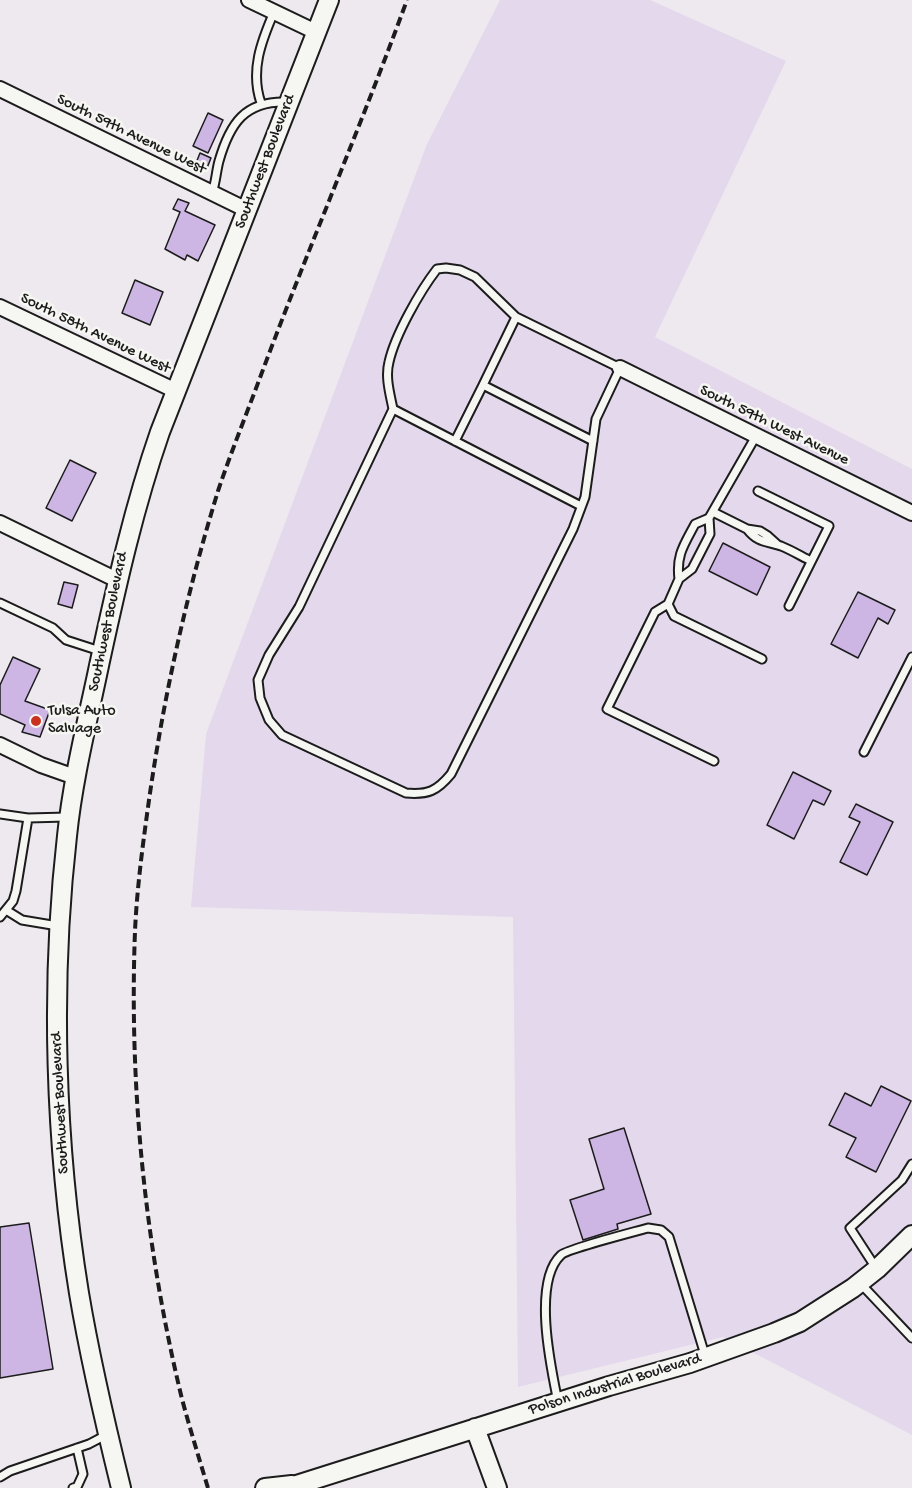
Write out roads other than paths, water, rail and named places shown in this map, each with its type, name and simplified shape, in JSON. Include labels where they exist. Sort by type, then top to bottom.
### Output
[{"type":"street","points":[[249,0],[267,6],[316,33]]},
{"type":"street","name":"Southwest Boulevard","points":[[121,1488],[95,1382],[79,1291],[66,1189],[60,1105],[58,1025],[60,926],[69,817],[75,777],[117,580],[144,478],[329,0]]},
{"type":"street","name":"South 59th Avenue West","points":[[0,89],[247,210]]},
{"type":"street","name":"South 58th Avenue West","points":[[0,307],[176,391]]},
{"type":"street","name":"South 59th West Avenue","points":[[620,368],[912,513]]},
{"type":"street","points":[[0,523],[117,580]]},
{"type":"street","points":[[0,745],[41,765],[75,777]]},
{"type":"street","name":"Polson Industrial Boulevard","points":[[265,1488],[290,1487],[749,1344],[800,1322],[860,1282],[912,1235]]},
{"type":"street","points":[[475,1428],[497,1488]]},
{"type":"lane","points":[[261,103],[255,73],[267,6]]},
{"type":"lane","points":[[212,193],[219,161],[232,130],[249,110],[261,103],[289,102]]},
{"type":"lane","points":[[437,269],[460,270],[475,277],[516,317],[620,368],[596,419],[585,497],[573,529],[451,774],[442,784],[423,795],[406,794],[282,735],[269,720],[261,698],[258,680],[269,655],[299,607],[393,409],[387,383],[388,362],[427,282],[437,269]]},
{"type":"lane","points":[[455,441],[516,317]]},
{"type":"lane","points":[[483,385],[593,441]]},
{"type":"lane","points":[[393,409],[581,507]]},
{"type":"lane","points":[[714,762],[607,710],[655,612],[668,604],[679,579],[692,569],[710,534],[711,515],[756,435]]},
{"type":"lane","points":[[758,491],[829,526],[789,606]]},
{"type":"lane","points":[[711,515],[747,529],[753,537],[765,543],[778,545],[811,561]]},
{"type":"lane","points":[[679,579],[677,563],[684,545],[695,524],[711,515]]},
{"type":"lane","points":[[0,603],[53,628],[66,640],[102,652]]},
{"type":"lane","points":[[668,604],[674,616],[762,659]]},
{"type":"lane","points":[[864,752],[912,657]]},
{"type":"lane","points":[[0,814],[28,818],[69,817]]},
{"type":"lane","points":[[0,917],[13,902],[28,818]]},
{"type":"lane","points":[[6,910],[22,920],[60,926]]},
{"type":"lane","points":[[877,1269],[850,1228],[902,1180],[912,1164]]},
{"type":"lane","points":[[558,1402],[549,1357],[545,1297],[552,1268],[562,1254],[648,1228],[661,1230],[669,1237],[706,1358]]},
{"type":"lane","points":[[860,1282],[912,1338]]},
{"type":"lane","points":[[0,1477],[10,1471],[77,1448],[108,1434]]},
{"type":"lane","points":[[73,1488],[77,1487],[83,1474],[77,1448]]},
{"type":"railway","points":[[208,1488],[182,1399],[169,1342],[158,1284],[142,1166],[137,1108],[134,990],[136,915],[145,832],[155,761],[178,644],[196,567],[218,491],[407,0]]},
{"type":"place","name":"Tulsa Auto Salvage","points":[[36,721]]}]
